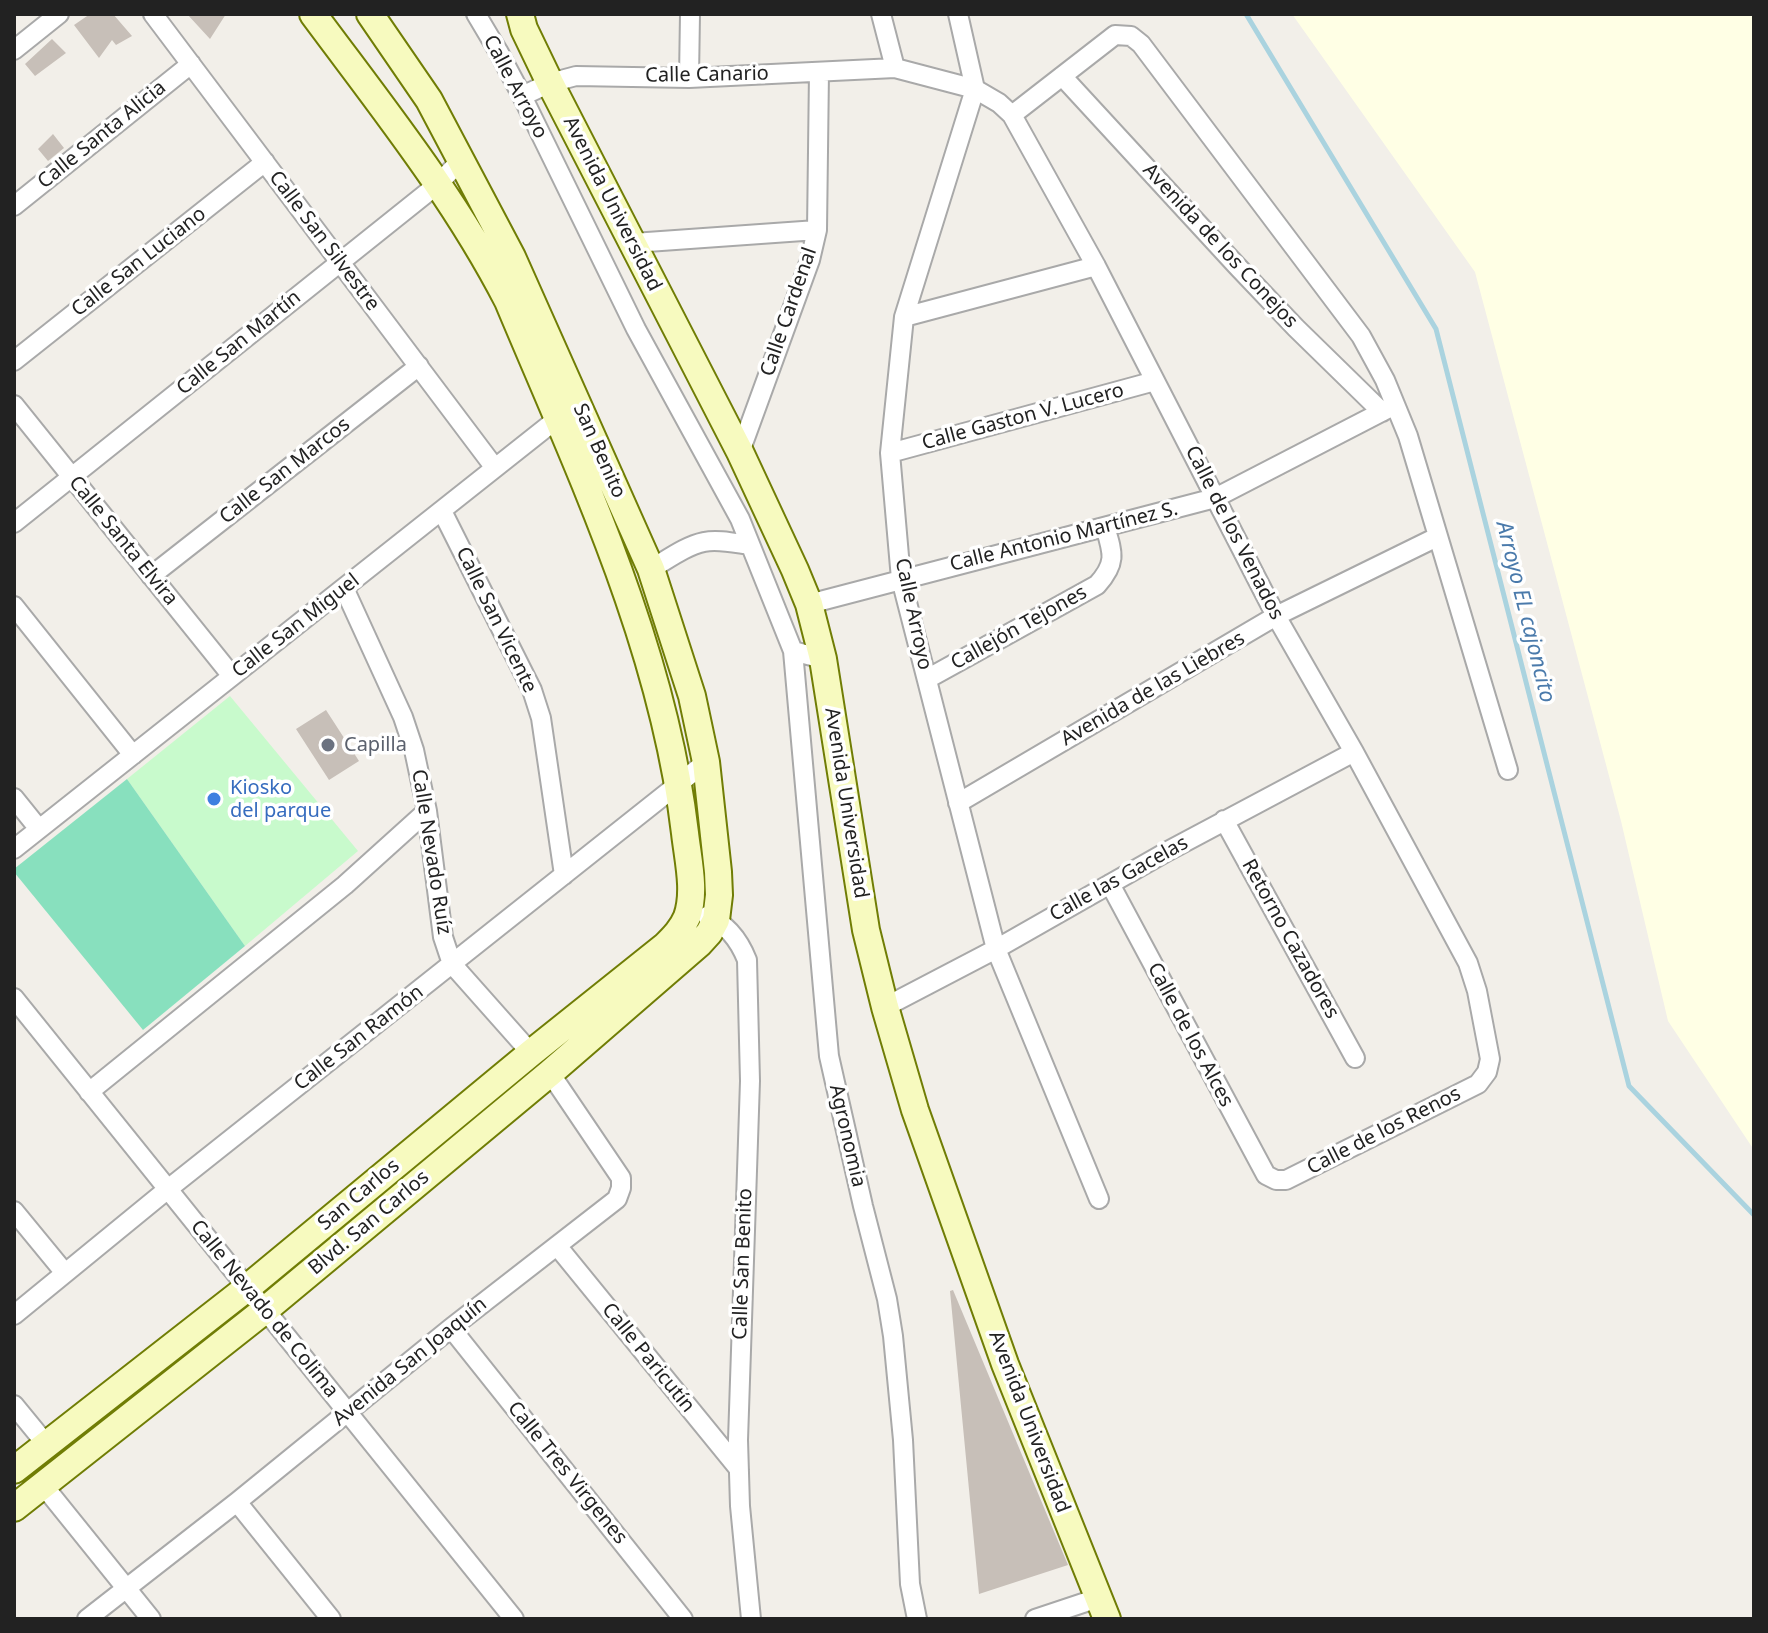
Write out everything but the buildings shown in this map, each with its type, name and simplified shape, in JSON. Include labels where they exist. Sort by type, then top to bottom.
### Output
[{"type":"main road","name":"San Benito","points":[[313,14],[438,184],[502,289],[610,544],[638,624],[679,784],[691,882],[689,908]]},
{"type":"main road","name":"San Benito","points":[[370,14],[429,100],[512,257],[651,569],[692,696],[706,762],[718,872],[715,923]]},
{"type":"main road","name":"Avenida Universidad","points":[[520,14],[550,83],[740,452],[809,604],[823,659],[866,930],[915,1110],[1005,1364],[1102,1608]]},
{"type":"main road","name":"San Carlos","points":[[14,1470],[247,1288],[675,937],[683,926],[689,908]]},
{"type":"main road","name":"Blvd. San Carlos","points":[[14,1508],[265,1310],[550,1073],[699,944],[715,923]]},
{"type":"street","points":[[14,50],[59,14]]},
{"type":"street","name":"Calle San Silvestre","points":[[153,14],[495,468]]},
{"type":"street","name":"Calle Arroyo","points":[[476,14],[522,96],[636,329],[729,498],[793,651]]},
{"type":"street","points":[[689,78],[690,14]]},
{"type":"street","points":[[881,14],[895,68]]},
{"type":"street","points":[[958,14],[975,89]]},
{"type":"street","points":[[1012,115],[1115,35],[1131,36],[1141,44],[1361,336],[1385,380],[1389,408]]},
{"type":"street","name":"Calle Santa Alicia","points":[[14,206],[191,64]]},
{"type":"street","name":"Calle Canario","points":[[522,96],[550,83],[576,76],[689,78],[895,68]]},
{"type":"street","name":"Calle de los Venados","points":[[895,68],[975,89],[1012,115],[1096,266],[1276,616],[1354,752],[1468,963],[1477,991],[1490,1059],[1487,1072]]},
{"type":"street","name":"Calle Cardenal","points":[[740,452],[810,260],[817,230],[819,72]]},
{"type":"street","name":"Avenida de los Conejos","points":[[1062,76],[1256,287],[1389,408],[1408,436],[1508,770]]},
{"type":"street","name":"Calle Arroyo","points":[[975,89],[904,317],[890,453],[901,579],[996,949],[1099,1199]]},
{"type":"street","name":"Calle San Martín","points":[[14,523],[438,184],[462,159]]},
{"type":"street","name":"Calle San Luciano","points":[[14,361],[265,162]]},
{"type":"street","points":[[633,243],[817,230]]},
{"type":"street","points":[[904,317],[1096,266]]},
{"type":"street","name":"Calle San Marcos","points":[[151,576],[419,366]]},
{"type":"street","name":"Calle Gaston V. Lucero","points":[[890,453],[1155,381]]},
{"type":"street","name":"Calle San Miguel","points":[[14,849],[578,402]]},
{"type":"street","name":"Calle Santa Elvira","points":[[14,405],[232,676]]},
{"type":"street","name":"Calle Antonio Martínez S.","points":[[809,604],[1215,498],[1389,408]]},
{"type":"street","name":"Calle San Vicente","points":[[442,511],[532,690],[541,718],[564,875]]},
{"type":"street","name":"Callejón Tejones","points":[[927,679],[1097,585],[1112,565],[1112,550],[1105,527]]},
{"type":"street","name":"Avenida de las Liebres","points":[[958,803],[1276,616],[1437,537]]},
{"type":"street","points":[[651,569],[704,542],[749,545]]},
{"type":"street","name":"Calle Nevado Ruíz","points":[[344,588],[403,717],[414,750],[427,811],[443,937],[452,964],[531,1053]]},
{"type":"street","points":[[14,606],[133,755]]},
{"type":"street","points":[[793,651],[823,659]]},
{"type":"street","name":"Agronomia","points":[[793,651],[829,1056],[893,1336],[903,1440],[910,1584],[917,1619]]},
{"type":"street","name":"Calle las Gacelas","points":[[885,1007],[1354,752]]},
{"type":"street","name":"Calle San Ramón","points":[[14,1315],[706,762]]},
{"type":"street","points":[[14,798],[39,829]]},
{"type":"street","points":[[89,1092],[345,885],[427,811]]},
{"type":"street","name":"Retorno Cazadores","points":[[1224,820],[1355,1058]]},
{"type":"street","name":"Calle de los Alces","points":[[1110,884],[1260,1166],[1266,1175],[1276,1180]]},
{"type":"street","points":[[689,908],[715,923]]},
{"type":"street","name":"Calle San Benito","points":[[715,923],[721,923],[735,938],[747,960],[750,1081],[739,1469],[751,1619]]},
{"type":"street","name":"Calle Nevado de Colima","points":[[14,998],[514,1619]]},
{"type":"street","name":"Calle de los Renos","points":[[1276,1180],[1286,1180],[1478,1084],[1487,1072]]},
{"type":"street","name":"Avenida San Joaquín","points":[[87,1619],[617,1199],[621,1178],[550,1073]]},
{"type":"street","points":[[14,1211],[65,1273]]},
{"type":"street","name":"Calle Paricutín","points":[[558,1247],[739,1469]]},
{"type":"street","name":"Calle Tres Virgenes","points":[[451,1328],[683,1619]]},
{"type":"street","points":[[14,1405],[46,1444]]},
{"type":"street","points":[[43,1485],[151,1619]]},
{"type":"street","points":[[237,1502],[331,1619]]},
{"type":"street","points":[[1035,1619],[1102,1608]]},
{"type":"shaded area","points":[[1292,14],[1754,14],[1754,1150],[1668,1021],[1621,821],[1475,272]]},
{"type":"green space","points":[[230,696],[358,851],[245,946],[127,779]]},
{"type":"green space","points":[[127,779],[245,946],[143,1030],[14,872]]},
{"type":"waterway","name":"Arroyo EL cajoncito","points":[[1246,14],[1436,329],[1629,1086],[1754,1215]]},
{"type":"place","name":"Capilla","points":[[328,745]]},
{"type":"place","name":"Kiosko del parque","points":[[214,799]]}]
